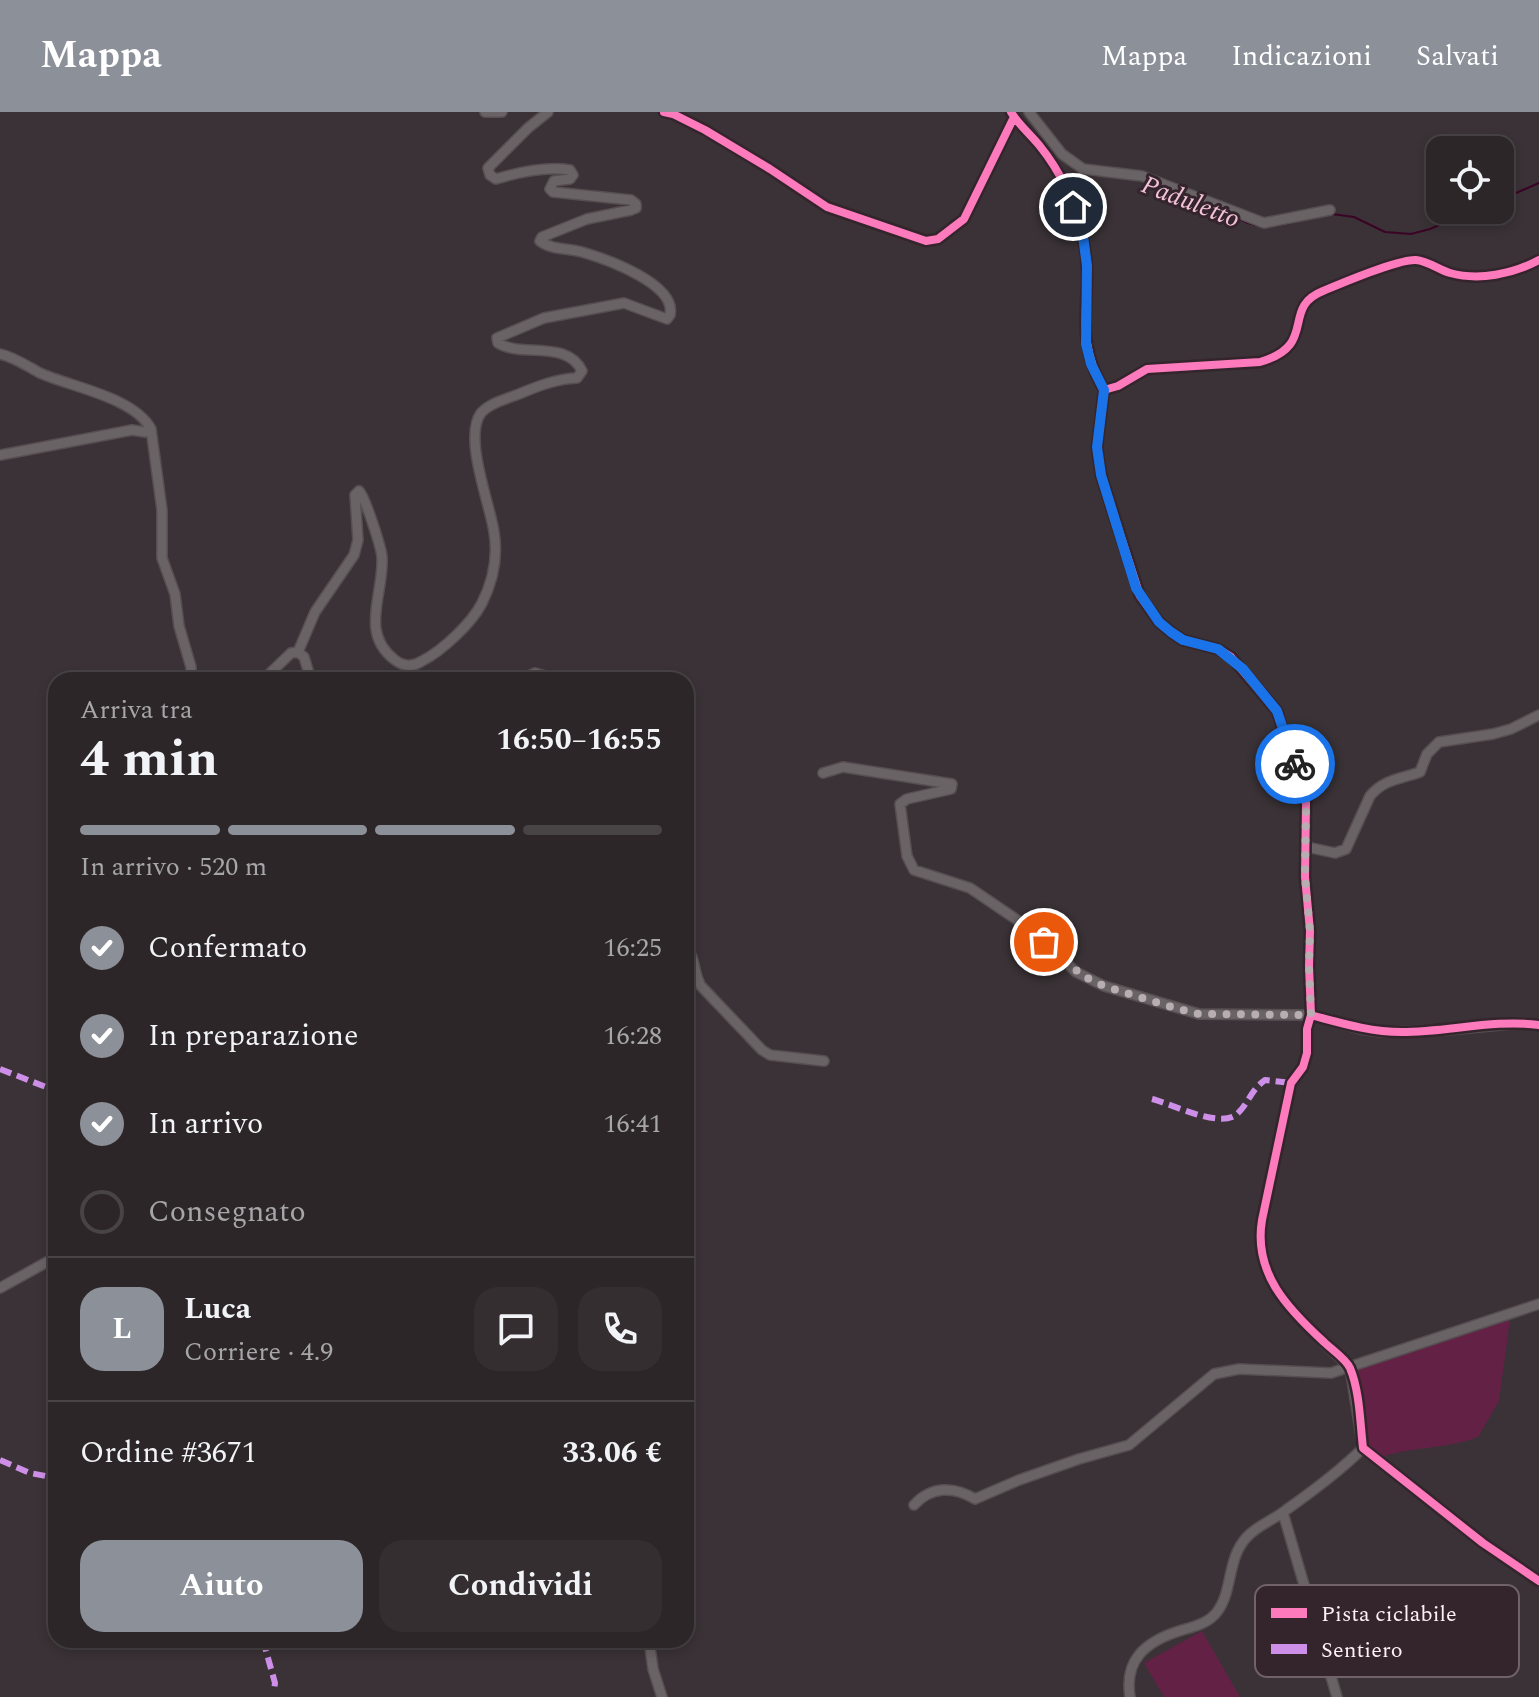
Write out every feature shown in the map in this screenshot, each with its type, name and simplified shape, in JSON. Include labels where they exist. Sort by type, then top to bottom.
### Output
[{"type":"street","points":[[485,112],[502,112]]},
{"type":"street","points":[[298,652],[315,612],[354,555],[358,540],[355,495],[359,491],[365,496],[367,514],[381,550],[382,572],[374,616],[375,630],[381,645],[393,659],[403,665],[414,666],[439,652],[479,609],[490,587],[495,561],[494,533],[477,459],[475,431],[479,415],[489,406],[546,383],[577,378],[582,371],[580,365],[569,358],[546,350],[506,348],[498,343],[497,338],[544,318],[624,303],[660,318],[667,319],[670,315],[669,301],[660,290],[639,275],[586,253],[550,247],[540,241],[542,237],[587,219],[636,208],[631,200],[553,192],[550,189],[554,181],[570,179],[573,175],[570,170],[516,173],[496,179],[490,175],[488,168],[548,112]]},
{"type":"street","points":[[664,112],[716,136],[827,207],[926,241],[938,239],[964,219],[1013,115],[1039,145],[1060,176],[1083,236],[1087,266],[1086,344],[1091,364],[1104,390],[1097,447],[1101,475],[1136,588],[1164,627],[1183,640],[1218,649],[1231,657],[1277,711],[1306,803],[1305,877],[1310,931],[1311,1015]]},
{"type":"street","points":[[1029,112],[1062,154],[1083,169],[1142,176],[1264,223],[1330,210]]},
{"type":"street","points":[[1104,390],[1118,386],[1147,369],[1260,362],[1275,358],[1294,342],[1306,300],[1319,292],[1398,264],[1414,260],[1448,273],[1481,277],[1515,271],[1539,260]]},
{"type":"street","points":[[0,354],[131,409],[145,418],[151,429],[162,510],[162,558],[175,594],[179,626],[191,672]]},
{"type":"street","points":[[0,455],[151,429]]},
{"type":"street","points":[[271,672],[291,653],[298,652],[304,657],[309,672]]},
{"type":"street","points":[[1307,847],[1335,853],[1346,849],[1376,789],[1395,777],[1420,772],[1427,754],[1439,742],[1493,734],[1539,715]]},
{"type":"street","points":[[823,773],[843,767],[952,784],[951,789],[905,800],[900,804],[910,865],[918,872],[970,888],[1032,930],[1055,954],[1083,976],[1127,994],[1199,1014],[1311,1015],[1382,1032],[1522,1023],[1539,1025]]},
{"type":"street","points":[[694,965],[701,986],[762,1050],[770,1055],[824,1061]]},
{"type":"street","points":[[0,1288],[48,1261]]},
{"type":"street","points":[[914,1505],[927,1492],[959,1489],[975,1499],[1057,1466],[1129,1445],[1214,1374],[1239,1369],[1331,1373],[1539,1304]]},
{"type":"street","points":[[1318,1337],[1350,1367],[1363,1448],[1483,1543],[1539,1581]]},
{"type":"street","points":[[1130,1697],[1127,1680],[1133,1661],[1144,1649],[1175,1632],[1199,1626],[1217,1613],[1234,1558],[1245,1538],[1322,1485],[1363,1448]]},
{"type":"street","points":[[1283,1513],[1304,1585]]},
{"type":"street","points":[[650,1648],[662,1697]]},
{"type":"street","points":[[1331,1677],[1337,1697]]},
{"type":"shaded area","points":[[1510,1319],[1499,1401],[1478,1437],[1379,1458],[1366,1448],[1355,1374],[1359,1367]]},
{"type":"shaded area","points":[[1202,1631],[1240,1697],[1164,1697],[1144,1663]]},
{"type":"waterway","name":"Paduletto","points":[[1064,161],[1081,174],[1101,176]]},
{"type":"waterway","name":"Paduletto","points":[[1514,194],[1539,183]]},
{"type":"waterway","name":"Paduletto","points":[[1228,214],[1262,226],[1298,221]]},
{"type":"waterway","name":"Paduletto","points":[[1332,214],[1354,217],[1385,232],[1411,234],[1442,224]]},
{"type":"marked path","points":[[0,1069],[48,1088]]},
{"type":"marked path","points":[[1152,1099],[1208,1117],[1229,1118],[1241,1110],[1265,1080],[1291,1083]]},
{"type":"marked path","points":[[0,1460],[30,1473],[48,1476]]},
{"type":"marked path","points":[[265,1648],[275,1683],[274,1690]]},
{"type":"cycle path","points":[[664,112],[705,130],[827,207],[926,241],[938,239],[964,219],[1014,117]]},
{"type":"cycle path","points":[[1011,112],[1054,166],[1076,214],[1086,260],[1088,350],[1104,390]]},
{"type":"cycle path","points":[[1104,390],[1118,386],[1147,369],[1260,362],[1278,355],[1295,337],[1303,307],[1310,298],[1397,263],[1416,260],[1450,273],[1484,276],[1518,269],[1539,260]]},
{"type":"cycle path","points":[[1104,390],[1097,447],[1101,475],[1140,596],[1159,622],[1171,632],[1183,640],[1218,649],[1231,657],[1277,711],[1306,803],[1305,877],[1310,931],[1311,1015],[1307,1029],[1307,1053],[1303,1067],[1291,1083],[1262,1220],[1263,1257],[1268,1273],[1286,1303],[1350,1368],[1358,1397],[1363,1448],[1483,1543],[1539,1581]]},
{"type":"cycle path","points":[[1311,1015],[1390,1032],[1505,1024],[1539,1025]]},
{"type":"way so far","points":[[1044,942],[1083,976],[1104,986],[1178,1009],[1199,1014],[1311,1015],[1310,931],[1305,877],[1306,803],[1295,764]]},
{"type":"route","points":[[1073,207],[1083,236],[1087,266],[1084,309],[1086,344],[1091,364],[1104,390],[1097,447],[1101,475],[1136,588],[1159,622],[1171,632],[1183,640],[1218,649],[1243,669],[1277,711],[1295,764]]}]
